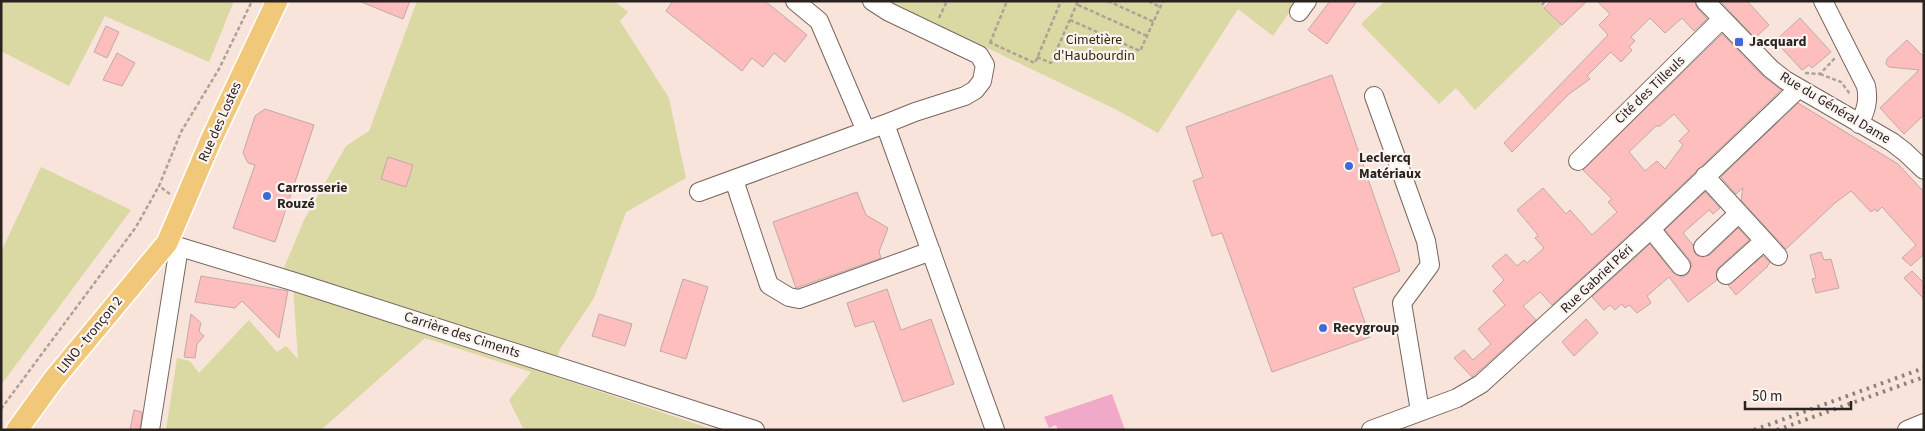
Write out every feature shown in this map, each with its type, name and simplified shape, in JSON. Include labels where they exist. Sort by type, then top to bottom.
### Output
[{"type":"main road","name":"Rue des Lostes","points":[[173,246],[183,207],[211,140],[277,1]]},
{"type":"main road","name":"LINO - tronçon 2","points":[[17,430],[54,379],[173,246]]},
{"type":"street","points":[[795,1],[819,21],[866,131]]},
{"type":"street","points":[[699,192],[915,112],[965,96],[975,90],[982,81],[985,65],[979,55],[889,12],[872,1]]},
{"type":"street","name":"Rue du Général Dame","points":[[1705,1],[1791,84],[1863,116],[1923,169]]},
{"type":"street","points":[[1823,1],[1866,86],[1867,96],[1863,116]]},
{"type":"street","name":"Cité des Tilleuls","points":[[1578,161],[1722,19]]},
{"type":"street","name":"Rue Gabriel Péri","points":[[1371,430],[1464,395],[1481,384],[1651,229],[1705,176],[1791,84]]},
{"type":"street","points":[[1374,96],[1426,241],[1430,265],[1402,303],[1420,412]]},
{"type":"street","points":[[885,124],[996,430]]},
{"type":"street","points":[[1705,176],[1778,256]]},
{"type":"street","points":[[734,180],[769,285],[789,297],[798,298],[931,251]]},
{"type":"street","points":[[1704,247],[1739,213]]},
{"type":"street","points":[[1651,229],[1681,266]]},
{"type":"street","points":[[1726,275],[1764,241]]},
{"type":"street","name":"Rue des Lostes","points":[[150,430],[173,246]]},
{"type":"street","name":"Carrière des Ciments","points":[[173,246],[295,282],[755,430]]},
{"type":"street","points":[[1907,430],[1924,424]]},
{"type":"path","points":[[1,410],[136,226],[159,186],[181,132],[219,69],[252,1]]},
{"type":"path","points":[[939,19],[946,1]]},
{"type":"path","points":[[990,42],[1007,1]]},
{"type":"path","points":[[982,39],[1035,63],[1061,1]]},
{"type":"path","points":[[1108,1],[1154,22]]},
{"type":"path","points":[[1149,1],[1160,7]]},
{"type":"path","points":[[1070,20],[1140,51],[1163,1]]},
{"type":"path","points":[[1542,5],[1545,1]]},
{"type":"path","points":[[1038,57],[1051,63],[1078,3],[1147,36]]},
{"type":"path","points":[[1820,74],[1847,46]]},
{"type":"path","points":[[1791,84],[1798,73],[1820,74],[1841,82],[1856,102],[1863,116]]},
{"type":"path","points":[[159,186],[174,196],[183,207]]},
{"type":"green space","points":[[1,1],[234,1],[209,62],[105,16],[69,86],[1,51]]},
{"type":"green space","points":[[417,1],[614,1],[628,12],[620,21],[669,98],[686,178],[626,212],[594,298],[560,349],[551,375],[714,430],[524,430],[509,400],[531,372],[425,338],[321,430],[166,430],[177,358],[190,361],[199,373],[249,320],[277,352],[286,346],[298,359],[292,271],[284,268],[304,220],[346,146],[369,131]]},
{"type":"green space","name":"Cimetière d'Haubourdin","points":[[889,1],[1297,1],[1273,36],[1238,9],[1158,133],[1117,110]]},
{"type":"green space","points":[[1385,1],[1538,1],[1562,25],[1475,110],[1456,88],[1439,104],[1361,24]]},
{"type":"green space","points":[[41,167],[131,210],[1,385],[1,252]]},
{"type":"shaded area","points":[[1112,394],[1125,430],[1058,430],[1056,425],[1049,428],[1044,417]]},
{"type":"building","points":[[359,1],[410,1],[403,19]]},
{"type":"building","points":[[673,1],[765,1],[807,35],[785,62],[774,53],[763,67],[752,58],[742,71],[666,11]]},
{"type":"building","points":[[1330,1],[1357,1],[1327,44],[1308,30]]},
{"type":"building","points":[[1551,1],[1587,1],[1562,25],[1544,8]]},
{"type":"building","points":[[1597,1],[1695,1],[1697,8],[1707,19],[1694,31],[1682,18],[1665,33],[1650,18],[1631,37],[1635,41],[1629,47],[1632,50],[1621,62],[1611,52],[1587,76],[1590,79],[1569,94],[1512,152],[1504,143],[1608,35],[1599,25],[1610,14]]},
{"type":"building","points":[[1720,1],[1747,1],[1769,25],[1755,38]]},
{"type":"building","points":[[1800,18],[1831,52],[1812,68],[1809,65],[1802,70],[1775,41]]},
{"type":"building","points":[[106,26],[119,32],[107,58],[94,52]]},
{"type":"building","points":[[1722,34],[1763,76],[1781,90],[1644,221],[1552,305],[1540,292],[1523,306],[1536,320],[1472,377],[1454,358],[1464,350],[1473,360],[1491,344],[1478,329],[1505,305],[1493,291],[1504,280],[1492,266],[1506,254],[1517,266],[1524,260],[1527,263],[1544,248],[1535,238],[1538,235],[1517,210],[1543,188],[1566,214],[1570,210],[1592,235],[1617,212],[1608,202],[1612,199],[1583,170]],"holes":[[[1674,114],[1689,131],[1679,141],[1683,145],[1665,169],[1657,161],[1645,171],[1629,152],[1656,126],[1660,126]]]},
{"type":"building","points":[[1907,40],[1924,57],[1924,115],[1904,134],[1880,108],[1919,70],[1889,67],[1886,64],[1887,59]]},
{"type":"building","points":[[117,53],[135,63],[122,86],[103,80]]},
{"type":"building","points":[[1332,75],[1400,271],[1353,288],[1370,337],[1272,372],[1222,233],[1212,236],[1193,181],[1203,177],[1186,127]]},
{"type":"building","points":[[1798,103],[1898,164],[1924,192],[1924,254],[1911,266],[1902,258],[1916,245],[1882,207],[1877,212],[1875,209],[1871,212],[1851,191],[1835,203],[1786,249],[1741,200],[1743,188],[1736,194],[1721,177]]},
{"type":"building","name":"Carrosserie Rouzé","points":[[265,109],[314,125],[275,242],[233,228],[255,165],[248,163],[243,153],[255,116]]},
{"type":"building","points":[[388,157],[413,165],[406,187],[381,179]]},
{"type":"building","points":[[857,192],[866,215],[888,228],[879,252],[881,258],[796,288],[773,222]]},
{"type":"building","points":[[1705,192],[1720,208],[1713,214],[1709,210],[1683,233],[1693,245],[1695,254],[1700,257],[1710,255],[1738,228],[1749,240],[1719,267],[1716,272],[1717,280],[1688,302],[1669,277],[1647,296],[1651,303],[1637,313],[1629,305],[1625,308],[1622,304],[1615,310],[1610,305],[1604,310],[1592,297],[1650,244],[1673,273],[1682,277],[1688,274],[1692,265],[1690,260],[1665,230]]},
{"type":"building","points":[[1821,252],[1824,260],[1831,259],[1839,288],[1816,293],[1812,279],[1816,278],[1810,255]]},
{"type":"building","points":[[1763,256],[1770,263],[1768,266],[1736,295],[1728,285]]},
{"type":"building","points":[[1912,271],[1924,283],[1924,299],[1904,278]]},
{"type":"building","points":[[201,276],[288,291],[279,338],[242,301],[235,308],[195,302]]},
{"type":"building","points":[[683,279],[708,287],[686,359],[660,351]]},
{"type":"building","points":[[887,289],[901,330],[931,319],[954,384],[903,402],[874,321],[855,327],[847,303]]},
{"type":"building","points":[[191,314],[201,323],[199,331],[204,336],[197,344],[195,358],[184,357]]},
{"type":"building","points":[[599,314],[632,324],[625,346],[592,336]]},
{"type":"building","points":[[1586,319],[1598,333],[1574,356],[1562,342]]},
{"type":"building","points":[[134,410],[142,412],[140,430],[130,430]]},
{"type":"railway","points":[[1754,430],[1924,368]]},
{"type":"railway","points":[[1777,430],[1924,377]]},
{"type":"place","name":"Jacquard","points":[[1739,42]]},
{"type":"place","name":"Leclercq Matériaux","points":[[1349,166]]},
{"type":"place","name":"Carrosserie Rouzé","points":[[267,196]]},
{"type":"place","name":"Recygroup","points":[[1323,328]]}]
